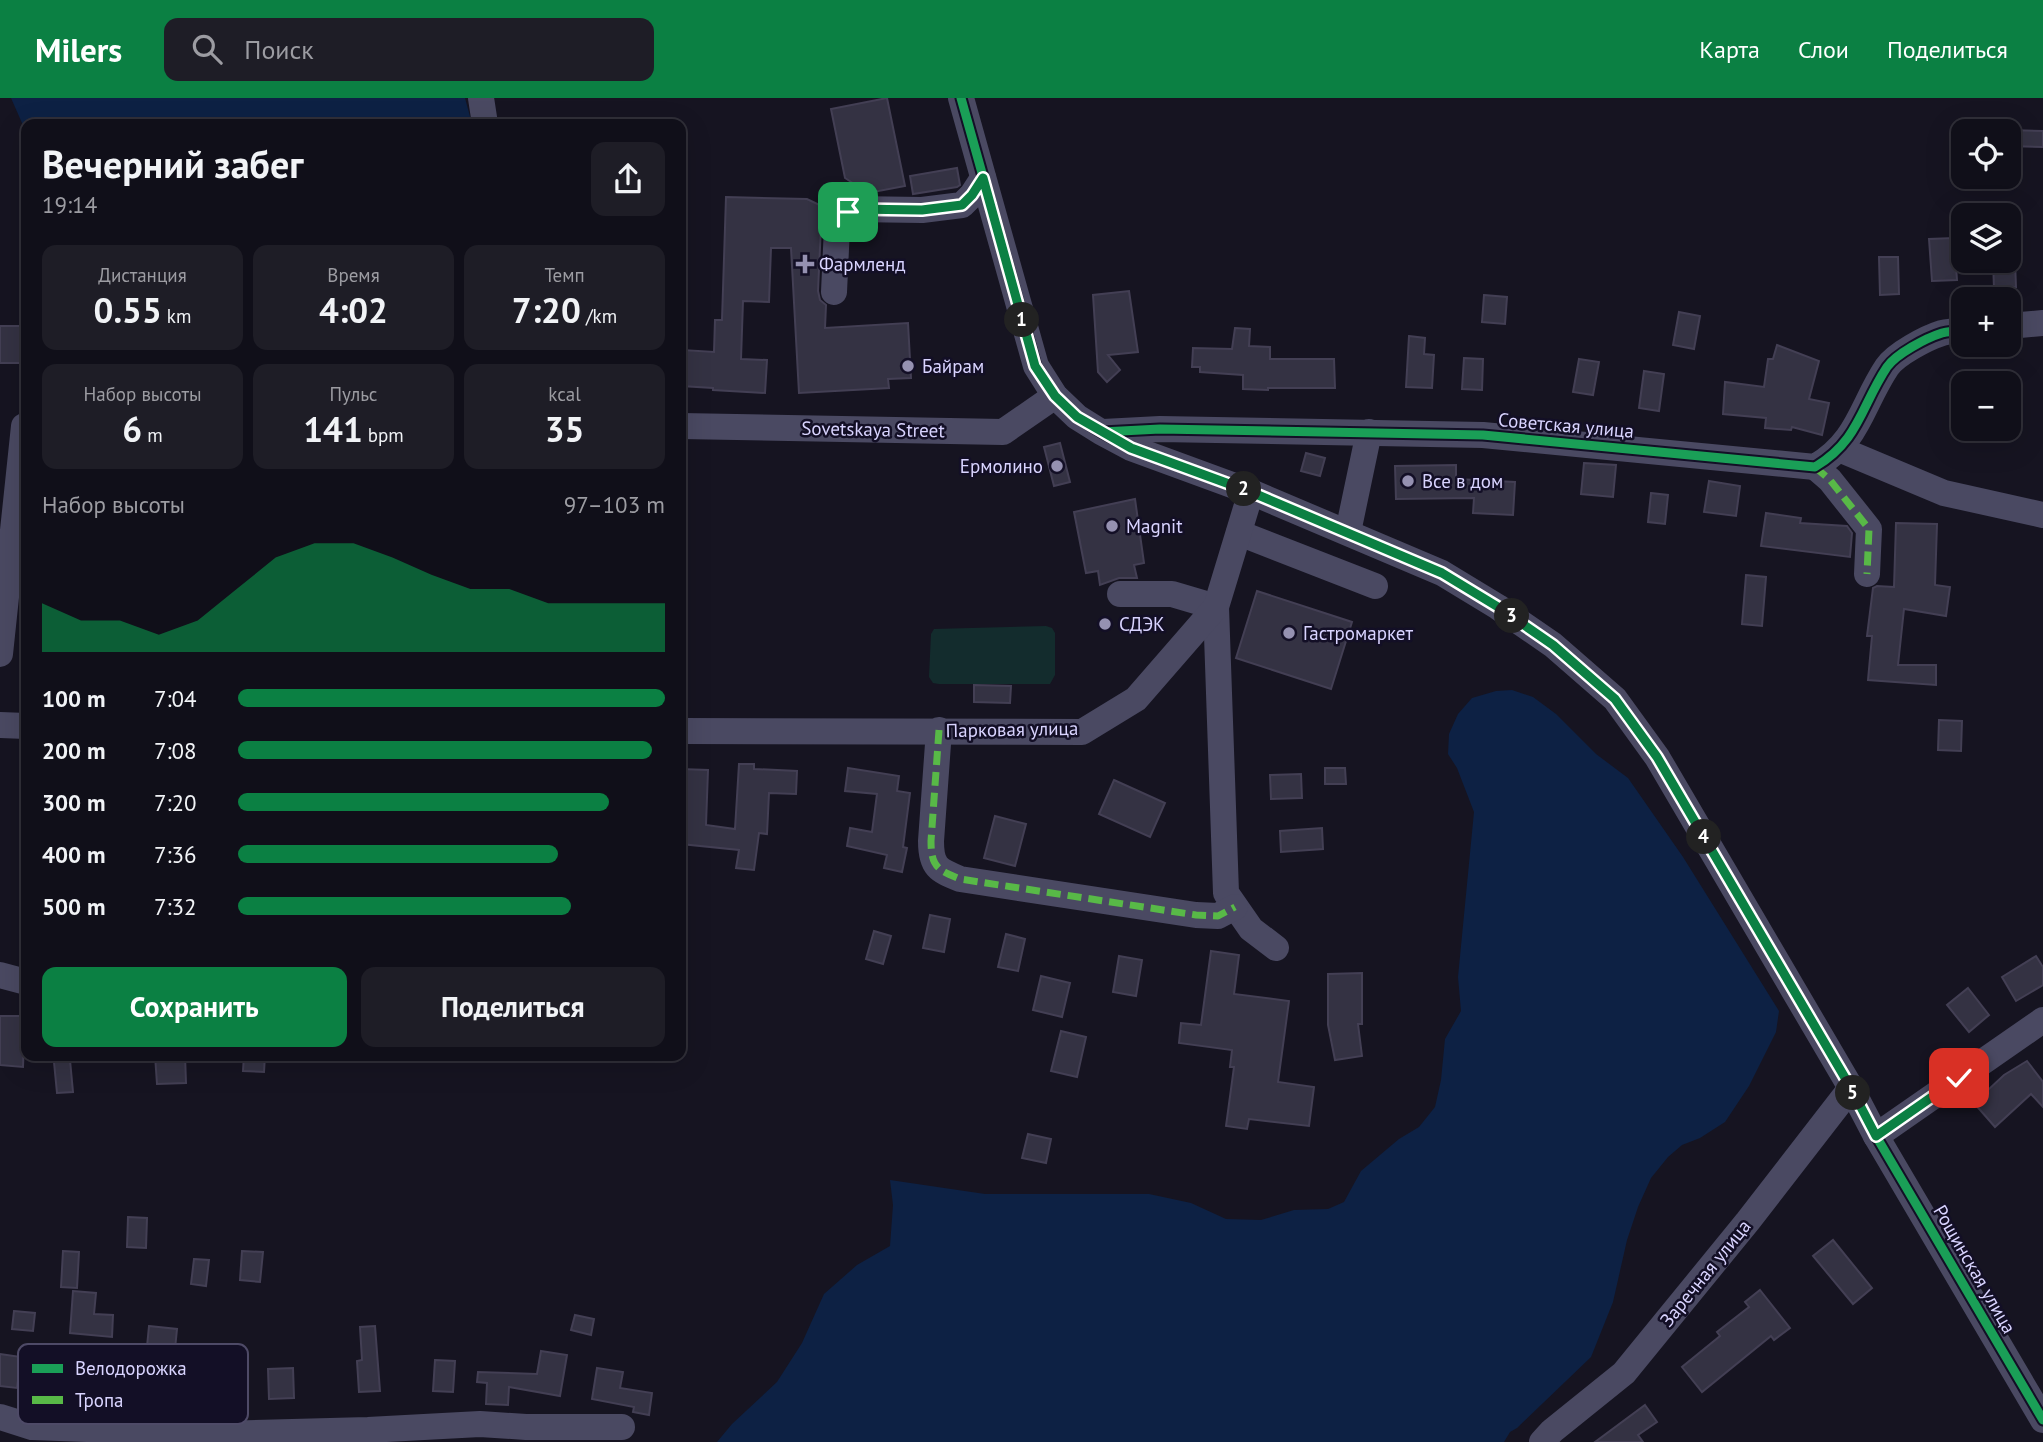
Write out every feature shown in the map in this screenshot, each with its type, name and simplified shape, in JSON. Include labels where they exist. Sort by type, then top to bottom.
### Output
[{"type":"street","points":[[481,98],[484,119]]},
{"type":"street","name":"Рощинская улица","points":[[961,98],[1035,366],[1055,396],[1077,417],[1131,448],[1251,492],[1442,573],[1553,645],[1615,699],[1657,757],[2043,1420]]},
{"type":"street","points":[[834,292],[837,227],[848,212],[853,209],[922,210],[962,205],[983,178]]},
{"type":"street","points":[[2021,325],[2043,323]]},
{"type":"street","points":[[1867,574],[1869,529],[1830,480],[1815,467],[1830,458],[1856,428],[1888,365],[1915,345],[1944,332],[1951,332]]},
{"type":"street","name":"Sovetskaya Street","points":[[686,426],[1003,432],[1055,396]]},
{"type":"street","points":[[0,654],[17,425]]},
{"type":"street","name":"Советская улица","points":[[1101,432],[1160,429],[1483,435],[1815,467]]},
{"type":"street","points":[[1348,532],[1369,432]]},
{"type":"street","points":[[1839,449],[1944,493],[2043,515]]},
{"type":"street","name":"Парковая улица","points":[[686,731],[1082,732],[1136,699],[1216,607],[1251,492]]},
{"type":"street","points":[[1239,533],[1376,586]]},
{"type":"street","points":[[1119,594],[1171,594],[1216,607],[1226,893],[1251,929],[1276,948]]},
{"type":"street","points":[[0,725],[21,726]]},
{"type":"street","points":[[939,730],[931,857],[940,871],[960,879],[1196,915],[1218,915],[1236,906]]},
{"type":"street","points":[[0,975],[21,981]]},
{"type":"street","points":[[1876,1136],[2043,1020]]},
{"type":"street","name":"Заречная улица","points":[[1542,1442],[1624,1373],[1748,1221],[1851,1088]]},
{"type":"street","points":[[0,1417],[18,1423]]},
{"type":"street","points":[[22,1424],[32,1427],[222,1434],[481,1424],[622,1427]]},
{"type":"green space","points":[[1052,628],[1055,633],[1055,675],[1050,684],[939,684],[933,683],[929,677],[931,634],[934,629]]},
{"type":"water","points":[[11,98],[465,98],[471,119],[21,119]]},
{"type":"water","points":[[1512,690],[1533,697],[1556,714],[1596,754],[1628,778],[1683,857],[1779,1011],[1776,1032],[1749,1086],[1725,1122],[1700,1138],[1682,1145],[1651,1178],[1627,1240],[1613,1302],[1591,1357],[1510,1432],[1504,1442],[717,1442],[732,1424],[777,1382],[802,1343],[824,1294],[857,1265],[890,1246],[893,1205],[890,1180],[985,1194],[1149,1194],[1191,1203],[1226,1219],[1261,1220],[1294,1210],[1328,1209],[1344,1202],[1361,1171],[1399,1139],[1419,1127],[1435,1107],[1445,1039],[1461,1011],[1458,977],[1474,812],[1457,768],[1448,754],[1449,734],[1458,714],[1472,698],[1496,691]]},
{"type":"building","points":[[887,98],[905,186],[868,193],[845,178],[831,109]]},
{"type":"building","points":[[2021,130],[2043,131],[2043,147],[2021,146]]},
{"type":"building","points":[[957,168],[960,185],[957,187],[913,194],[910,176]]},
{"type":"building","points":[[726,197],[807,199],[828,209],[821,226],[818,291],[820,300],[826,305],[825,328],[908,323],[911,378],[888,379],[889,388],[799,393],[791,248],[771,248],[769,302],[743,301],[741,359],[767,360],[765,393],[686,386],[686,350],[714,352],[715,320],[722,320]]},
{"type":"building","points":[[1951,238],[1951,273],[1956,273],[1957,280],[1932,281],[1929,239]]},
{"type":"building","points":[[1879,257],[1898,257],[1899,294],[1880,295]]},
{"type":"building","points":[[1993,273],[2015,273],[2016,287],[1994,287]]},
{"type":"building","points":[[1129,291],[1138,352],[1108,355],[1120,370],[1107,382],[1098,372],[1093,295]]},
{"type":"building","points":[[1484,295],[1507,297],[1505,324],[1482,322]]},
{"type":"building","points":[[1679,312],[1700,316],[1694,349],[1673,345]]},
{"type":"building","points":[[0,326],[21,326],[21,363],[0,363]]},
{"type":"building","points":[[1235,328],[1250,329],[1249,346],[1270,347],[1270,359],[1334,359],[1335,388],[1243,389],[1243,375],[1200,372],[1200,367],[1192,367],[1193,348],[1232,349]]},
{"type":"building","points":[[1409,336],[1425,338],[1424,354],[1434,355],[1432,388],[1406,387]]},
{"type":"building","points":[[1777,345],[1819,361],[1809,399],[1829,403],[1822,435],[1792,427],[1791,430],[1765,428],[1766,418],[1723,414],[1725,382],[1764,387],[1768,359],[1773,359]]},
{"type":"building","points":[[1464,358],[1483,359],[1482,390],[1462,389]]},
{"type":"building","points":[[1579,359],[1599,362],[1593,395],[1573,392]]},
{"type":"building","points":[[1644,371],[1664,374],[1659,411],[1639,408]]},
{"type":"building","points":[[1060,443],[1070,482],[1054,486],[1044,447]]},
{"type":"building","points":[[1306,453],[1325,458],[1320,476],[1301,471]]},
{"type":"building","points":[[1584,463],[1616,465],[1613,497],[1581,494]]},
{"type":"building","points":[[1456,465],[1456,479],[1515,482],[1513,515],[1473,513],[1474,498],[1396,499],[1395,466]]},
{"type":"building","points":[[1709,481],[1740,486],[1736,516],[1704,512]]},
{"type":"building","points":[[1651,493],[1668,495],[1665,524],[1648,522]]},
{"type":"building","points":[[1135,499],[1144,563],[1134,565],[1137,578],[1119,578],[1100,585],[1098,571],[1086,573],[1074,512]]},
{"type":"building","points":[[1766,513],[1801,518],[1800,523],[1847,526],[1852,533],[1850,557],[1761,546]]},
{"type":"building","points":[[1896,523],[1937,524],[1935,585],[1950,587],[1946,616],[1904,609],[1898,665],[1936,665],[1936,685],[1868,680],[1872,636],[1867,636],[1873,588],[1894,587]]},
{"type":"building","points":[[1746,575],[1766,577],[1762,626],[1742,624]]},
{"type":"building","points":[[1257,591],[1352,622],[1331,689],[1236,658]]},
{"type":"building","points":[[974,685],[1011,686],[1010,703],[974,702]]},
{"type":"building","points":[[1939,720],[1962,721],[1961,751],[1938,750]]},
{"type":"building","points":[[739,764],[754,764],[754,769],[797,771],[796,794],[769,793],[767,834],[759,833],[754,870],[736,868],[739,850],[686,845],[686,769],[708,770],[706,825],[735,829]]},
{"type":"building","points":[[848,768],[899,776],[897,791],[910,793],[903,847],[907,848],[902,872],[884,868],[887,855],[847,846],[850,828],[872,832],[877,794],[845,791]]},
{"type":"building","points":[[1325,768],[1345,768],[1346,784],[1325,784]]},
{"type":"building","points":[[1301,774],[1302,798],[1271,799],[1270,775]]},
{"type":"building","points":[[1114,780],[1165,803],[1150,837],[1099,814]]},
{"type":"building","points":[[995,816],[1026,824],[1015,866],[984,858]]},
{"type":"building","points":[[1322,828],[1323,849],[1281,852],[1280,831]]},
{"type":"building","points":[[930,915],[950,919],[944,952],[923,948]]},
{"type":"building","points":[[874,931],[891,936],[883,964],[866,959]]},
{"type":"building","points":[[1006,934],[1025,939],[1018,971],[998,967]]},
{"type":"building","points":[[1211,951],[1239,955],[1234,994],[1289,1001],[1278,1082],[1314,1087],[1309,1126],[1249,1119],[1247,1129],[1226,1126],[1234,1067],[1230,1067],[1232,1050],[1179,1043],[1181,1023],[1201,1025]]},
{"type":"building","points":[[1119,956],[1142,960],[1136,996],[1113,992]]},
{"type":"building","points":[[2036,956],[2043,967],[2043,985],[2016,1001],[2002,977]]},
{"type":"building","points":[[1362,973],[1362,1024],[1358,1024],[1362,1056],[1335,1060],[1328,1025],[1328,974]]},
{"type":"building","points":[[1041,976],[1070,983],[1062,1017],[1033,1010]]},
{"type":"building","points":[[1968,988],[1989,1015],[1969,1032],[1947,1005]]},
{"type":"building","points":[[0,1016],[21,1016],[23,1067],[0,1065]]},
{"type":"building","points":[[1061,1031],[1086,1037],[1077,1077],[1051,1071]]},
{"type":"building","points":[[70,1061],[73,1092],[57,1093],[54,1062]]},
{"type":"building","points":[[155,1061],[185,1061],[186,1083],[157,1084]]},
{"type":"building","points":[[244,1061],[265,1061],[264,1072],[243,1071]]},
{"type":"building","points":[[2027,1061],[2043,1082],[2043,1107],[2031,1094],[1995,1127],[1974,1103],[2004,1075]]},
{"type":"building","points":[[1028,1134],[1051,1139],[1046,1163],[1022,1158]]},
{"type":"building","points":[[128,1217],[147,1218],[146,1248],[127,1247]]},
{"type":"building","points":[[1833,1240],[1872,1288],[1853,1304],[1813,1256]]},
{"type":"building","points":[[63,1251],[79,1252],[77,1288],[61,1287]]},
{"type":"building","points":[[242,1251],[263,1252],[260,1282],[240,1280]]},
{"type":"building","points":[[194,1259],[209,1260],[206,1286],[191,1284]]},
{"type":"building","points":[[1760,1290],[1790,1328],[1774,1340],[1771,1336],[1702,1392],[1682,1367],[1720,1336],[1717,1332],[1749,1307],[1745,1302]]},
{"type":"building","points":[[73,1291],[96,1293],[94,1314],[113,1315],[112,1337],[70,1333]]},
{"type":"building","points":[[14,1311],[35,1313],[33,1331],[12,1329]]},
{"type":"building","points":[[575,1315],[594,1319],[591,1335],[571,1330]]},
{"type":"building","points":[[149,1326],[177,1329],[176,1344],[147,1344]]},
{"type":"building","points":[[375,1326],[380,1391],[359,1392],[357,1361],[362,1360],[360,1327]]},
{"type":"building","points":[[541,1351],[567,1355],[560,1396],[509,1387],[508,1405],[486,1404],[487,1383],[477,1382],[478,1372],[537,1374]]},
{"type":"building","points":[[0,1354],[18,1357],[17,1388],[0,1386]]},
{"type":"building","points":[[435,1360],[455,1361],[453,1392],[433,1391]]},
{"type":"building","points":[[293,1368],[294,1398],[269,1399],[268,1369]]},
{"type":"building","points":[[597,1368],[623,1372],[620,1388],[652,1393],[649,1415],[633,1412],[634,1407],[592,1399]]},
{"type":"building","points":[[1645,1405],[1657,1422],[1638,1435],[1643,1442],[1595,1442]]},
{"type":"marked path","points":[[1815,467],[1830,480],[1869,529],[1867,574]]},
{"type":"marked path","points":[[939,730],[931,850],[934,862],[946,873],[960,879],[1196,915],[1218,916],[1235,907]]},
{"type":"cycle path","points":[[961,98],[1036,366],[1055,396],[1077,417],[1131,448],[1251,492],[1442,573],[1553,645],[1615,699],[1657,757],[2043,1420]]},
{"type":"cycle path","points":[[1102,432],[1160,429],[1483,435],[1815,467],[1830,457],[1850,434],[1891,362],[1935,335],[1951,332]]},
{"type":"place","name":"Фармленд","points":[[805,264]]},
{"type":"place","name":"Байрам","points":[[908,366]]},
{"type":"place","name":"Ермолино","points":[[1057,466]]},
{"type":"place","name":"Все в дом","points":[[1408,481]]},
{"type":"place","name":"Magnit","points":[[1112,526]]},
{"type":"place","name":"СДЭК","points":[[1105,624]]},
{"type":"place","name":"Гастромаркет","points":[[1289,633]]},
{"type":"route","points":[[848,212],[853,209],[922,210],[962,205],[983,178],[1035,366],[1055,396],[1077,417],[1131,448],[1251,492],[1442,573],[1553,645],[1615,699],[1657,757],[1851,1088],[1876,1136],[1959,1078]]}]
